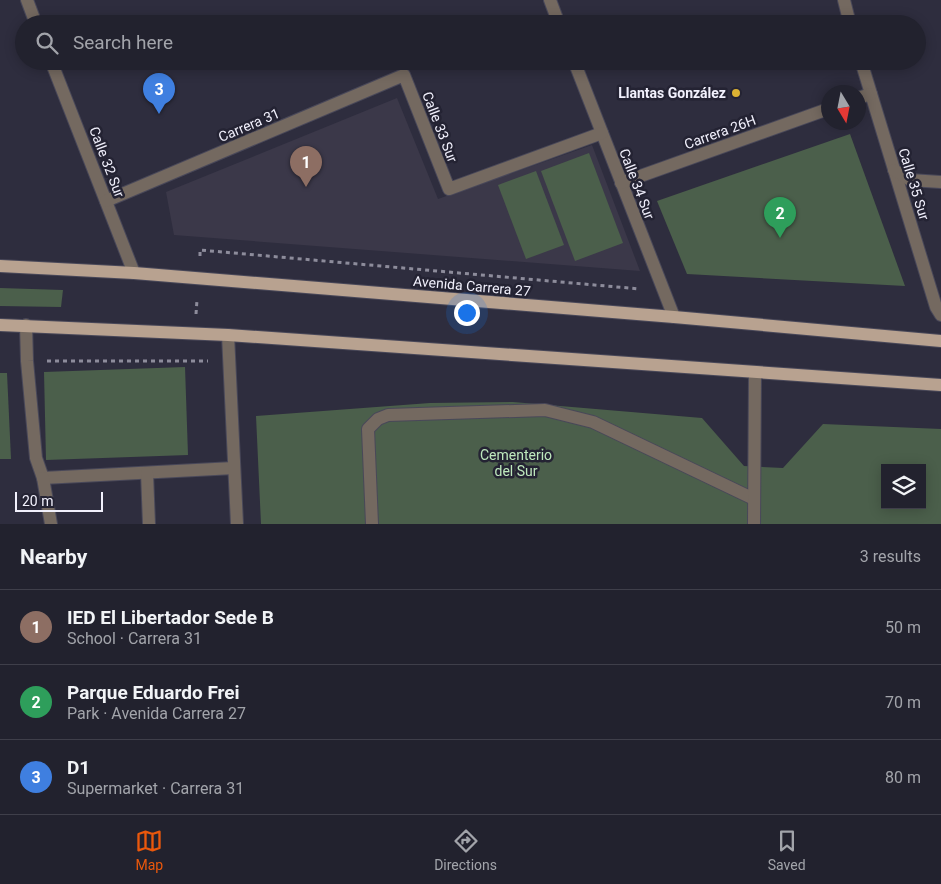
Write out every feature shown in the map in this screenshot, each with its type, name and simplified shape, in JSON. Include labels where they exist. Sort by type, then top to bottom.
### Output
[{"type":"main road","name":"Avenida Carrera 27","points":[[0,266],[134,273],[941,341]]},
{"type":"main road","points":[[0,325],[228,335],[941,385]]},
{"type":"street","points":[[27,0],[33,15]]},
{"type":"street","points":[[550,0],[556,15]]},
{"type":"street","points":[[844,0],[848,15]]},
{"type":"street","name":"Calle 32 Sur","points":[[55,70],[134,273]]},
{"type":"street","name":"Calle 34 Sur","points":[[578,70],[674,317]]},
{"type":"street","name":"Calle 35 Sur","points":[[862,70],[863,85]]},
{"type":"street","name":"Carrera 31","points":[[106,202],[404,75]]},
{"type":"street","name":"Calle 33 Sur","points":[[404,75],[449,190],[602,133]]},
{"type":"street","name":"Calle 35 Sur","points":[[866,101],[894,170],[936,307],[941,315]]},
{"type":"street","name":"Carrera 26H","points":[[621,183],[821,112]]},
{"type":"street","points":[[894,170],[910,180],[941,182]]},
{"type":"street","points":[[26,325],[27,361],[36,458],[43,478],[51,524]]},
{"type":"street","points":[[228,335],[237,524]]},
{"type":"street","points":[[754,524],[755,372]]},
{"type":"street","points":[[372,524],[368,429],[378,419],[388,415],[545,410],[593,422],[754,499]]},
{"type":"street","points":[[43,478],[234,468]]},
{"type":"street","points":[[147,472],[149,524]]},
{"type":"path","points":[[195,333],[200,250],[663,291]]},
{"type":"path","points":[[27,361],[229,361]]},
{"type":"shaded area","points":[[397,98],[438,199],[592,145],[640,271],[174,235],[166,192]]},
{"type":"green space","points":[[850,134],[905,286],[687,274],[657,201]]},
{"type":"green space","points":[[589,153],[623,243],[575,261],[541,171]]},
{"type":"green space","points":[[536,171],[564,245],[526,259],[498,185]]},
{"type":"green space","points":[[0,288],[63,290],[61,307],[0,306]]},
{"type":"green space","points":[[185,367],[188,455],[46,460],[44,372]]},
{"type":"green space","points":[[0,373],[7,373],[11,459],[0,459]]},
{"type":"green space","name":"Cementerio del Sur","points":[[513,402],[702,418],[744,466],[783,468],[823,424],[941,429],[941,524],[261,524],[256,416],[430,403]]},
{"type":"place","name":"Llantas González","points":[[736,93]]},
{"type":"place","name":"D1","points":[[159,114]]},
{"type":"place","name":"IED El Libertador Sede B","points":[[306,187]]},
{"type":"place","name":"Parque Eduardo Frei","points":[[780,238]]}]
